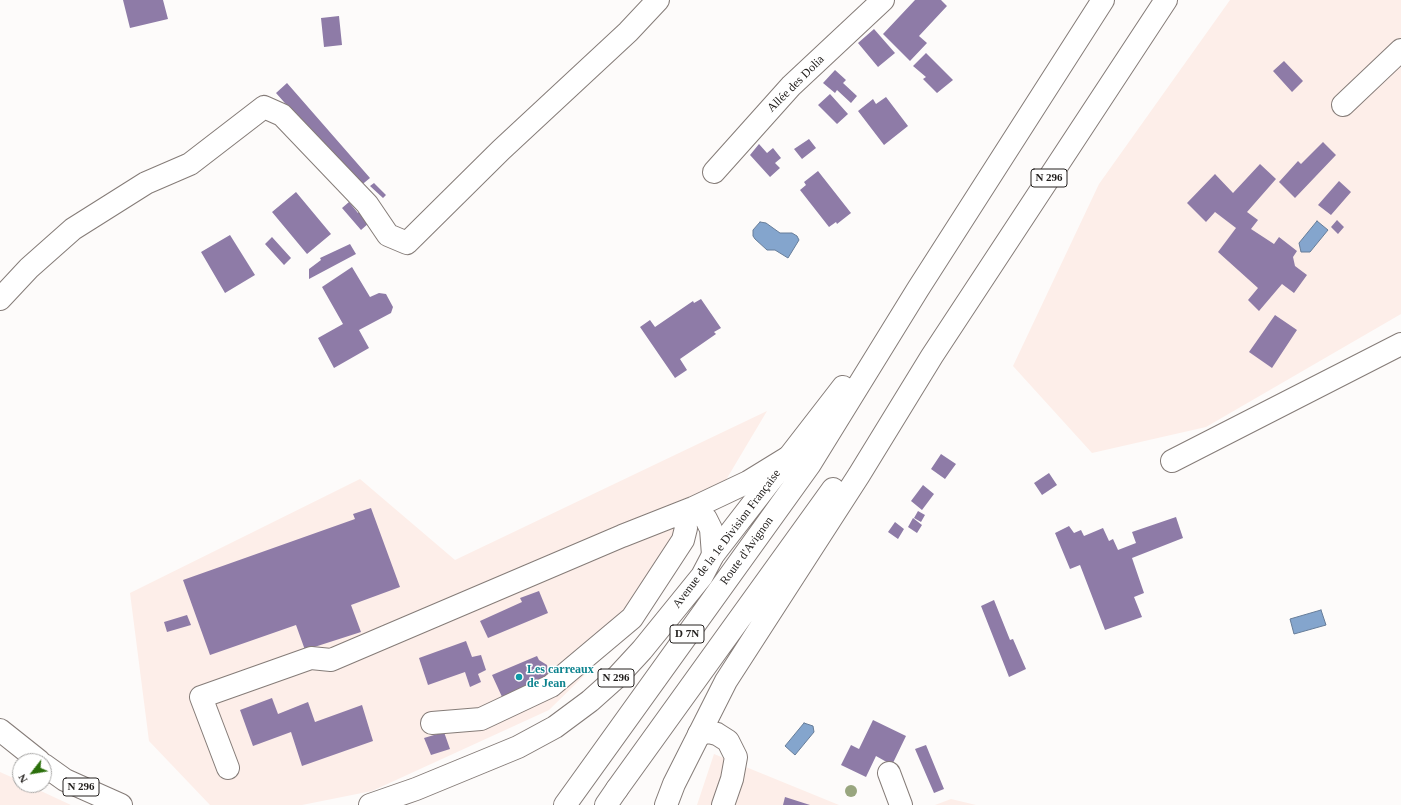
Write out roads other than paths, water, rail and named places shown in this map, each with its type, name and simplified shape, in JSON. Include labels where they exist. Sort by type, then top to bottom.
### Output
[{"type":"main road","points":[[0,299],[29,268],[73,229],[146,183],[190,164],[264,108],[282,115],[366,204],[388,235],[407,243],[501,150],[628,32],[658,0]]},
{"type":"main road","name":"Allée des Dolia","points":[[714,172],[790,86],[883,0]]},
{"type":"main road","name":"N 296","points":[[918,289],[1103,0]]},
{"type":"main road","name":"N 296","points":[[666,805],[674,784],[726,681],[859,475],[932,356],[1166,0]]},
{"type":"main road","points":[[1343,105],[1401,50]]},
{"type":"main road","name":"Avenue de la 1e Division Française","points":[[370,805],[431,784],[518,747],[554,727],[578,710],[618,676],[642,650],[702,576],[713,555],[918,289]]},
{"type":"main road","name":"Route d'Avignon","points":[[565,805],[810,464],[918,289]]},
{"type":"main road","points":[[1172,461],[1401,344]]},
{"type":"main road","name":"D 7N","points":[[611,797],[849,467],[932,356]]},
{"type":"main road","points":[[228,768],[200,697],[310,658],[331,660],[622,536],[688,510],[748,482],[788,458]]},
{"type":"main road","points":[[688,510],[706,519],[711,529],[713,555]]},
{"type":"main road","points":[[432,723],[481,719],[551,686],[632,618],[683,540],[688,510]]},
{"type":"main road","points":[[0,730],[29,753]]},
{"type":"main road","points":[[699,734],[709,732],[717,734],[728,742],[736,757],[732,779],[723,805]]},
{"type":"main road","name":"N 296","points":[[52,771],[65,780],[121,805]]},
{"type":"main road","points":[[889,774],[901,805]]},
{"type":"water","points":[[1317,221],[1328,230],[1310,252],[1301,252],[1299,243]]},
{"type":"water","points":[[760,222],[766,223],[780,233],[792,233],[797,236],[799,240],[788,258],[775,250],[767,250],[755,239],[753,236],[753,230]]},
{"type":"water","points":[[1321,610],[1326,625],[1294,634],[1290,619]]},
{"type":"water","points":[[804,723],[813,726],[814,732],[795,755],[785,746]]},
{"type":"place","name":"Les carreaux de Jean","points":[[519,677]]}]
